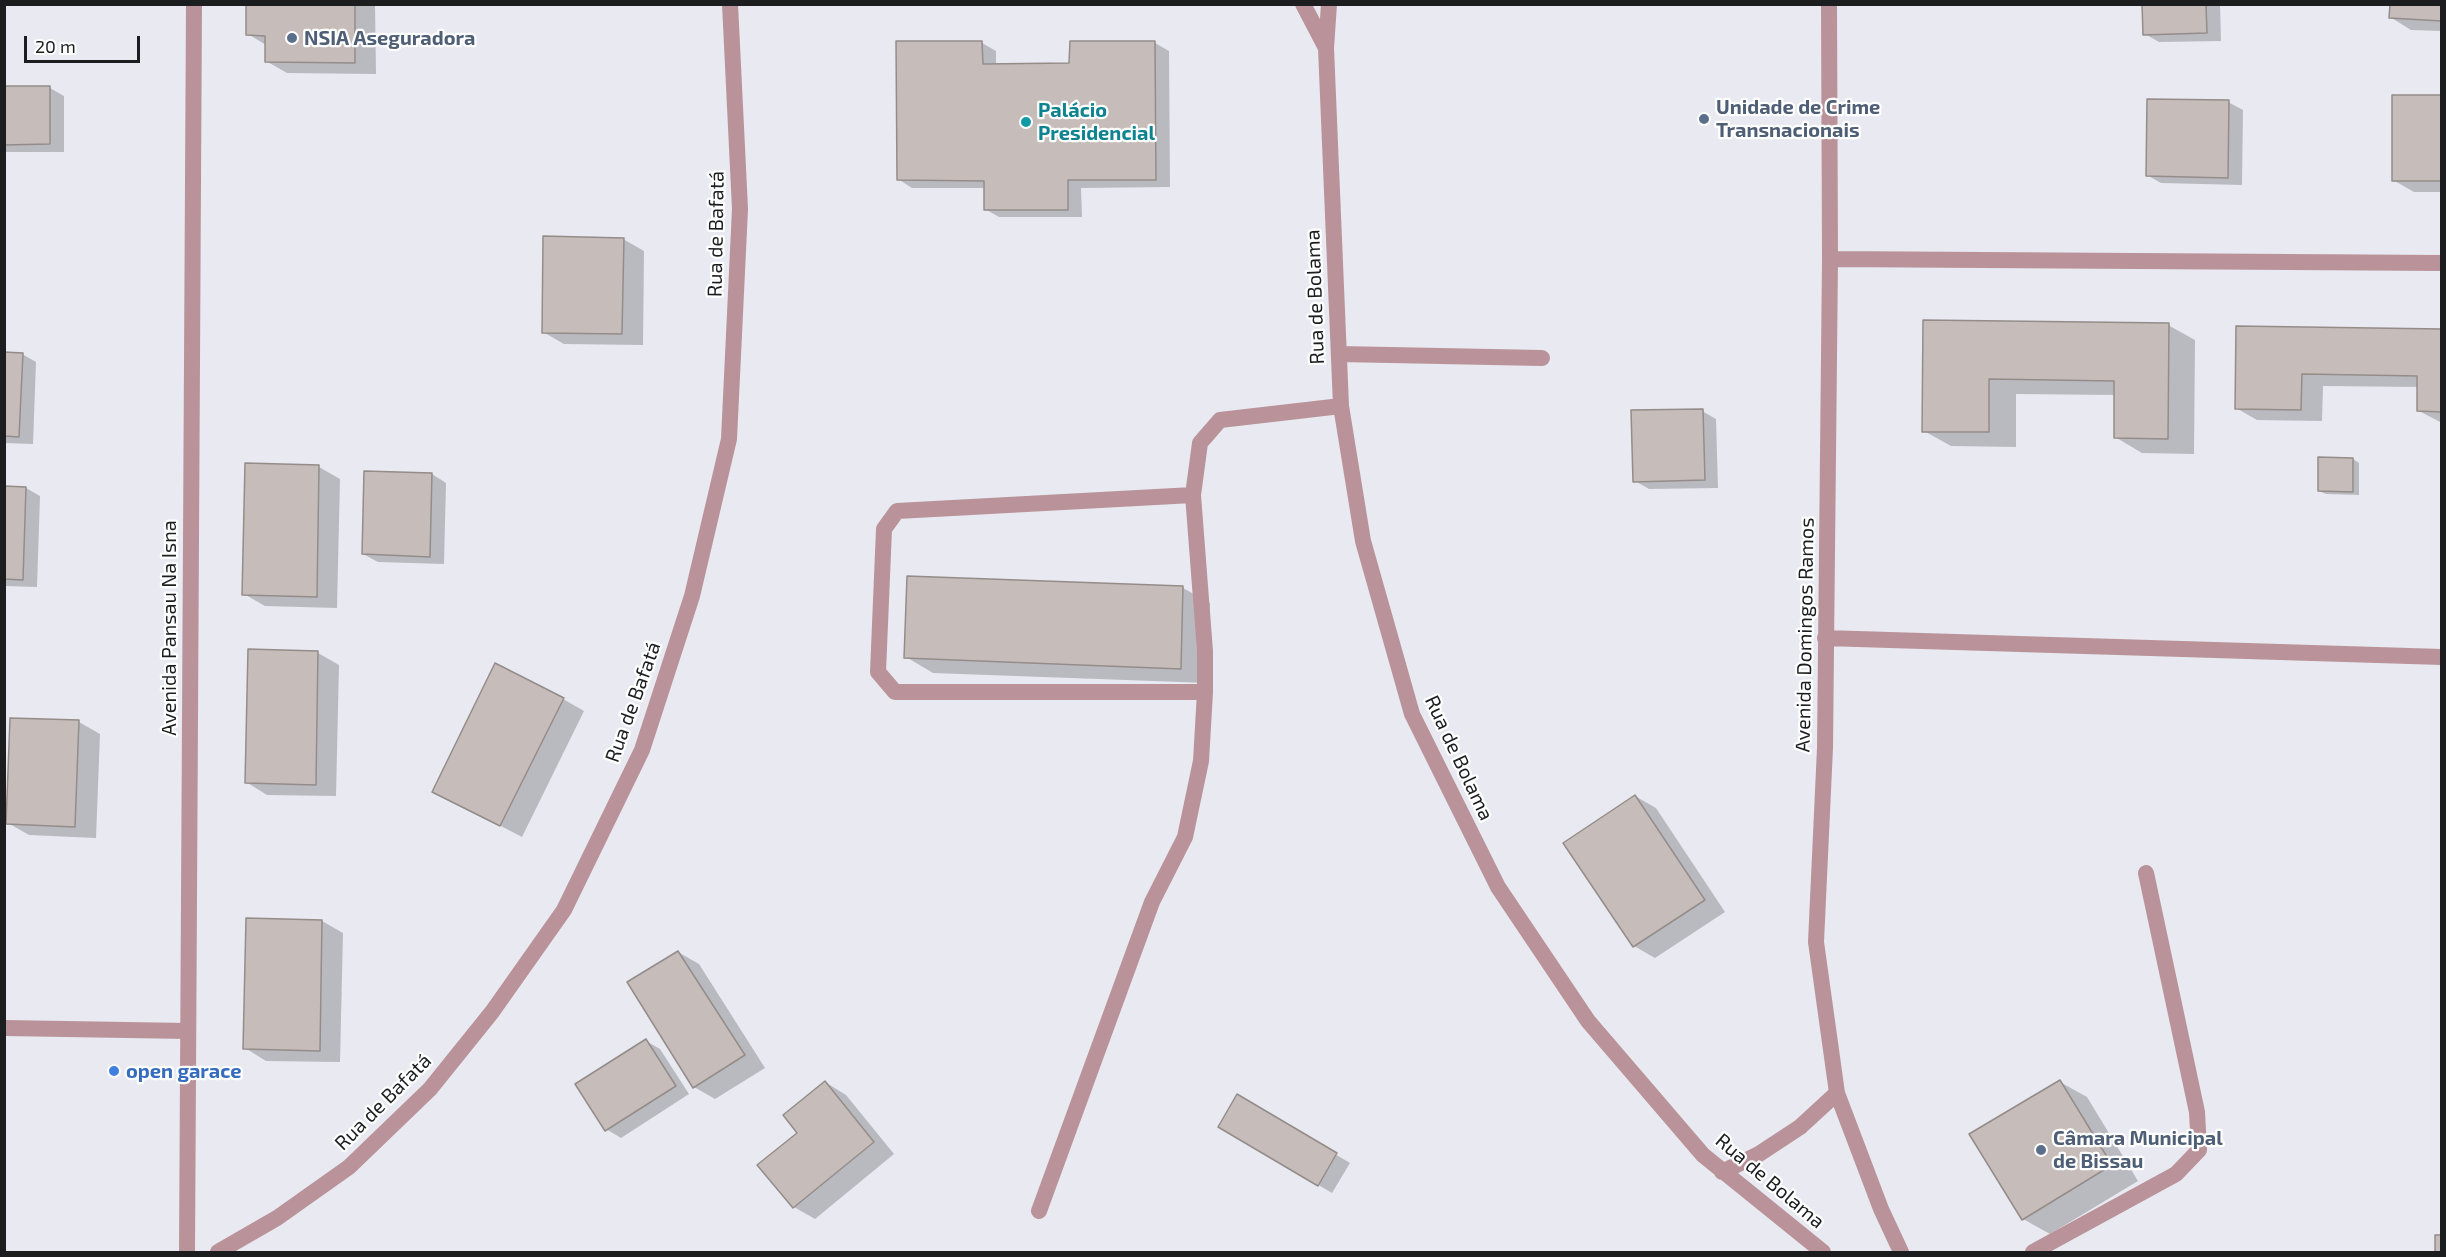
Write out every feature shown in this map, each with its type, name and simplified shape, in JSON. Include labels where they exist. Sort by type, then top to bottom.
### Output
[{"type":"street","name":"Avenida Pansau Na Isna","points":[[187,1252],[194,4]]},
{"type":"street","name":"Rua de Bolama","points":[[1302,4],[1326,48]]},
{"type":"street","name":"Rua de Bolama","points":[[1329,4],[1326,48],[1341,406],[1364,541],[1412,714],[1498,886],[1588,1021],[1703,1155],[1823,1252]]},
{"type":"street","name":"Avenida Domingos Ramos","points":[[1830,4],[1825,748],[1816,942],[1837,1093],[1881,1209],[1901,1252]]},
{"type":"street","name":"Rua de Bafatá","points":[[218,1252],[277,1218],[349,1167],[430,1089],[492,1012],[564,910],[642,750],[692,596],[729,439],[740,209],[731,6]]},
{"type":"street","points":[[1830,259],[2442,263]]},
{"type":"street","points":[[1339,354],[1542,358]]},
{"type":"street","points":[[1039,1211],[1152,902],[1185,837],[1201,761],[1205,651],[1193,495],[1200,443],[1220,420],[1341,406]]},
{"type":"street","points":[[1193,495],[897,511],[884,530],[878,672],[896,692],[1205,692]]},
{"type":"street","points":[[1825,638],[2442,657]]},
{"type":"street","points":[[2033,1252],[2176,1174],[2199,1150],[2197,1112],[2146,873]]},
{"type":"street","points":[[4,1028],[188,1031]]},
{"type":"street","points":[[1722,1172],[1759,1154],[1800,1127],[1837,1093]]},
{"type":"building","points":[[246,4],[355,4],[355,63],[265,62],[265,36],[246,35]]},
{"type":"building","points":[[2142,4],[2206,4],[2207,33],[2143,35]]},
{"type":"building","points":[[2390,4],[2442,4],[2442,21],[2389,18]]},
{"type":"building","name":"Palácio Presidencial","points":[[896,41],[982,41],[983,64],[1069,63],[1070,41],[1155,41],[1156,180],[1068,180],[1068,210],[984,210],[984,181],[897,180]]},
{"type":"building","points":[[4,86],[50,86],[50,144],[4,145]]},
{"type":"building","points":[[2392,95],[2442,95],[2442,181],[2392,181]]},
{"type":"building","points":[[2147,99],[2229,100],[2228,178],[2146,176]]},
{"type":"building","points":[[543,236],[624,238],[622,334],[542,333]]},
{"type":"building","points":[[1923,320],[2169,323],[2168,439],[2114,438],[2114,381],[1989,379],[1989,432],[1922,432]]},
{"type":"building","points":[[2236,326],[2442,329],[2442,412],[2417,411],[2417,376],[2302,374],[2301,410],[2235,409]]},
{"type":"building","points":[[4,352],[23,353],[19,437],[4,436]]},
{"type":"building","points":[[1703,409],[1705,480],[1633,482],[1631,410]]},
{"type":"building","points":[[2318,457],[2353,458],[2353,492],[2318,491]]},
{"type":"building","points":[[245,463],[319,465],[317,597],[242,595]]},
{"type":"building","points":[[364,471],[432,473],[430,557],[362,554]]},
{"type":"building","points":[[4,486],[26,487],[23,580],[4,579]]},
{"type":"building","points":[[907,576],[1183,586],[1181,669],[904,658]]},
{"type":"building","points":[[248,649],[318,651],[316,785],[245,783]]},
{"type":"building","points":[[495,663],[564,698],[500,826],[432,792]]},
{"type":"building","points":[[10,718],[79,720],[75,827],[6,824]]},
{"type":"building","points":[[1635,795],[1705,900],[1633,947],[1563,843]]},
{"type":"building","points":[[246,918],[322,920],[320,1051],[243,1049]]},
{"type":"building","points":[[678,951],[745,1055],[693,1088],[627,982]]},
{"type":"building","points":[[646,1039],[676,1086],[605,1131],[575,1084]]},
{"type":"building","name":"Câmara Municipal de Bissau","points":[[2060,1080],[2112,1165],[2022,1220],[1969,1134]]},
{"type":"building","points":[[825,1081],[874,1142],[793,1208],[757,1165],[797,1133],[783,1115]]},
{"type":"building","points":[[1237,1094],[1337,1153],[1318,1186],[1218,1127]]},
{"type":"building","points":[[2435,1235],[2442,1235],[2442,1252],[2435,1252]]},
{"type":"place","name":"NSIA Aseguradora","points":[[292,38]]},
{"type":"place","name":"Unidade de Crime Transnacionais","points":[[1704,119]]},
{"type":"place","name":"Palácio Presidencial","points":[[1026,122]]},
{"type":"place","name":"open garace","points":[[114,1071]]},
{"type":"place","name":"Câmara Municipal de Bissau","points":[[2041,1150]]}]
